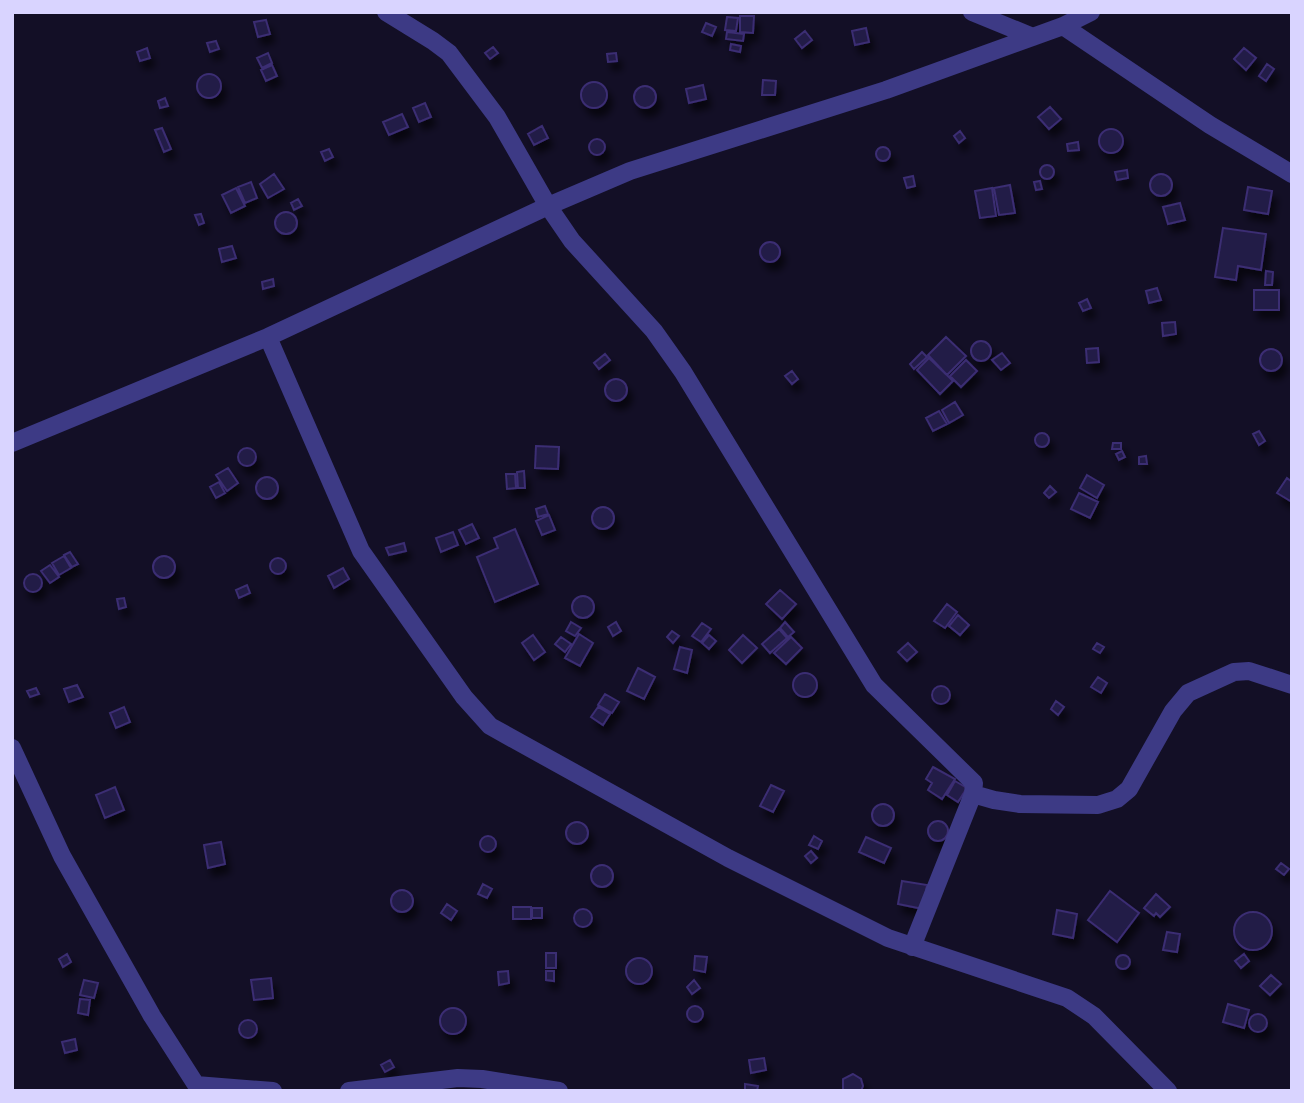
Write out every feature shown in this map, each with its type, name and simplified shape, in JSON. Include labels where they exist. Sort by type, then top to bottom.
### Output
[{"type":"street","points":[[386,12],[449,53],[497,117],[548,206],[572,241],[654,331],[683,372],[874,685],[974,783],[973,794],[912,947]]},
{"type":"street","points":[[972,12],[1033,37]]},
{"type":"street","points":[[12,443],[268,337],[548,206],[630,171],[886,90],[1063,26],[1091,12]]},
{"type":"street","points":[[1063,26],[1210,125],[1292,174]]},
{"type":"street","points":[[268,337],[361,551],[464,698],[490,726],[728,858],[888,938],[1067,998],[1094,1016],[1168,1091]]},
{"type":"street","points":[[973,794],[1020,804],[1098,805],[1117,799],[1129,789],[1173,711],[1188,693],[1234,672],[1249,671],[1292,685]]},
{"type":"street","points":[[12,748],[18,773],[62,856],[152,1016],[198,1088],[273,1091]]},
{"type":"street","points":[[349,1091],[458,1078],[559,1091]]},
{"type":"building","points":[[740,16],[754,16],[753,33],[740,32]]},
{"type":"building","points":[[727,17],[738,18],[736,31],[725,30]]},
{"type":"building","points":[[266,20],[270,34],[258,37],[254,22]]},
{"type":"building","points":[[706,23],[716,27],[712,36],[702,32]]},
{"type":"building","points":[[866,28],[869,42],[855,45],[852,31]]},
{"type":"building","points":[[805,31],[812,40],[802,48],[795,39]]},
{"type":"building","points":[[727,32],[744,34],[743,41],[726,39]]},
{"type":"building","points":[[216,41],[219,49],[210,52],[207,43]]},
{"type":"building","points":[[731,44],[741,46],[740,52],[730,50]]},
{"type":"building","points":[[493,47],[498,53],[490,59],[485,53]]},
{"type":"building","points":[[147,48],[150,58],[140,61],[137,52]]},
{"type":"building","points":[[1244,48],[1256,58],[1246,70],[1234,59]]},
{"type":"building","points":[[268,53],[272,63],[262,68],[257,58]]},
{"type":"building","points":[[616,53],[617,61],[608,62],[607,54]]},
{"type":"building","points":[[1267,64],[1274,69],[1266,81],[1259,76]]},
{"type":"building","points":[[272,65],[277,76],[266,81],[261,70]]},
{"type":"building","points":[[209,74],[220,81],[221,86],[214,97],[209,98],[198,91],[197,86],[204,75]]},
{"type":"building","points":[[763,80],[776,81],[775,95],[762,95]]},
{"type":"building","points":[[594,82],[603,86],[607,95],[603,104],[594,108],[585,104],[581,95],[585,86]]},
{"type":"building","points":[[703,85],[706,99],[689,103],[686,89]]},
{"type":"building","points":[[645,86],[653,89],[656,97],[653,105],[645,108],[637,105],[634,97],[637,89]]},
{"type":"building","points":[[165,98],[168,106],[160,108],[158,101]]},
{"type":"building","points":[[425,103],[431,117],[419,122],[413,108]]},
{"type":"building","points":[[1050,107],[1061,119],[1049,129],[1038,117]]},
{"type":"building","points":[[402,114],[408,127],[389,135],[383,122]]},
{"type":"building","points":[[542,126],[548,138],[534,145],[528,134]]},
{"type":"building","points":[[162,128],[171,149],[164,152],[155,130]]},
{"type":"building","points":[[1111,129],[1120,132],[1123,141],[1120,150],[1111,153],[1102,150],[1099,141],[1102,132]]},
{"type":"building","points":[[960,131],[965,138],[959,143],[954,136]]},
{"type":"building","points":[[597,139],[603,141],[603,153],[597,155],[591,153],[589,147],[591,141]]},
{"type":"building","points":[[1078,142],[1079,150],[1068,151],[1067,144]]},
{"type":"building","points":[[883,147],[888,149],[888,159],[883,161],[878,159],[876,154],[878,149]]},
{"type":"building","points":[[329,149],[333,157],[325,161],[321,152]]},
{"type":"building","points":[[1044,165],[1050,165],[1054,172],[1050,179],[1044,179],[1040,175],[1040,169]]},
{"type":"building","points":[[1127,170],[1128,178],[1117,180],[1115,172]]},
{"type":"building","points":[[274,174],[284,189],[268,198],[260,184]]},
{"type":"building","points":[[1161,174],[1169,177],[1172,185],[1169,193],[1161,196],[1153,193],[1150,185],[1153,177]]},
{"type":"building","points":[[913,176],[915,186],[907,188],[904,178]]},
{"type":"building","points":[[1040,181],[1042,189],[1036,190],[1034,182]]},
{"type":"building","points":[[251,182],[257,198],[245,203],[238,187]]},
{"type":"building","points":[[1010,185],[1015,213],[999,215],[994,188]]},
{"type":"building","points":[[1248,187],[1272,191],[1268,214],[1244,210]]},
{"type":"building","points":[[236,188],[245,206],[231,213],[222,195]]},
{"type":"building","points":[[992,188],[996,216],[980,218],[975,191]]},
{"type":"building","points":[[298,199],[302,206],[294,210],[291,203]]},
{"type":"building","points":[[1180,203],[1185,220],[1168,224],[1163,207]]},
{"type":"building","points":[[286,212],[294,215],[297,223],[294,231],[286,234],[278,231],[275,223],[278,215]]},
{"type":"building","points":[[201,214],[204,223],[199,225],[195,215]]},
{"type":"building","points":[[1223,228],[1266,234],[1261,270],[1238,266],[1236,280],[1215,277]]},
{"type":"building","points":[[770,242],[777,245],[780,252],[777,259],[770,262],[763,259],[760,252],[763,245]]},
{"type":"building","points":[[232,246],[236,258],[222,262],[219,249]]},
{"type":"building","points":[[1266,271],[1273,272],[1272,285],[1265,285]]},
{"type":"building","points":[[273,279],[274,286],[263,289],[262,282]]},
{"type":"building","points":[[1157,288],[1161,300],[1149,303],[1146,291]]},
{"type":"building","points":[[1254,290],[1279,290],[1279,310],[1254,310]]},
{"type":"building","points":[[1087,299],[1091,308],[1083,311],[1079,303]]},
{"type":"building","points":[[1175,322],[1176,334],[1163,336],[1162,323]]},
{"type":"building","points":[[946,337],[966,356],[947,375],[928,355]]},
{"type":"building","points":[[981,341],[988,344],[991,351],[988,358],[981,361],[974,358],[971,351],[974,344]]},
{"type":"building","points":[[1098,348],[1099,362],[1087,363],[1086,349]]},
{"type":"building","points":[[1271,349],[1279,352],[1282,360],[1279,368],[1271,371],[1263,368],[1260,360],[1263,352]]},
{"type":"building","points":[[922,352],[927,357],[914,369],[910,364]]},
{"type":"building","points":[[1002,353],[1010,363],[1001,370],[992,360]]},
{"type":"building","points":[[605,354],[610,360],[599,369],[594,363]]},
{"type":"building","points":[[929,358],[953,381],[940,394],[917,370]]},
{"type":"building","points":[[966,360],[977,371],[961,387],[950,376]]},
{"type":"building","points":[[792,371],[798,379],[792,384],[785,376]]},
{"type":"building","points":[[616,379],[624,382],[627,390],[624,398],[616,401],[608,398],[605,390],[608,382]]},
{"type":"building","points":[[955,402],[963,415],[949,423],[942,410]]},
{"type":"building","points":[[939,411],[947,424],[933,431],[926,418]]},
{"type":"building","points":[[1259,431],[1265,441],[1259,445],[1253,434]]},
{"type":"building","points":[[1039,433],[1045,433],[1049,440],[1045,447],[1039,447],[1035,443],[1035,437]]},
{"type":"building","points":[[1113,443],[1121,443],[1121,449],[1112,449]]},
{"type":"building","points":[[536,446],[559,447],[558,469],[535,468]]},
{"type":"building","points":[[247,448],[253,451],[256,457],[253,463],[247,466],[241,463],[238,457],[241,451]]},
{"type":"building","points":[[1122,451],[1125,457],[1119,460],[1116,454]]},
{"type":"building","points":[[1146,456],[1147,464],[1139,464],[1139,457]]},
{"type":"building","points":[[228,468],[238,483],[227,491],[216,475]]},
{"type":"building","points":[[524,471],[525,488],[518,488],[517,472]]},
{"type":"building","points":[[506,474],[515,474],[516,488],[507,489]]},
{"type":"building","points":[[1087,475],[1104,485],[1097,498],[1080,488]]},
{"type":"building","points":[[267,477],[275,480],[278,488],[275,496],[267,499],[259,496],[256,488],[259,480]]},
{"type":"building","points":[[1287,478],[1292,482],[1292,502],[1277,493]]},
{"type":"building","points":[[219,482],[225,493],[216,498],[210,487]]},
{"type":"building","points":[[1050,486],[1056,492],[1049,498],[1044,493]]},
{"type":"building","points":[[1079,493],[1098,502],[1090,518],[1071,509]]},
{"type":"building","points":[[545,506],[548,514],[538,517],[536,509]]},
{"type":"building","points":[[603,507],[611,510],[614,518],[611,526],[603,529],[595,526],[592,518],[595,510]]},
{"type":"building","points":[[549,515],[555,530],[542,535],[536,521]]},
{"type":"building","points":[[472,524],[479,538],[466,544],[459,530]]},
{"type":"building","points":[[515,529],[538,584],[495,602],[477,557],[498,548],[494,538]]},
{"type":"building","points":[[453,532],[458,545],[441,552],[436,538]]},
{"type":"building","points":[[404,543],[406,551],[389,555],[386,548]]},
{"type":"building","points":[[70,552],[78,564],[72,567],[64,555]]},
{"type":"building","points":[[64,556],[71,568],[59,575],[52,563]]},
{"type":"building","points":[[164,556],[172,559],[175,567],[172,575],[164,578],[156,575],[153,567],[156,559]]},
{"type":"building","points":[[275,558],[281,558],[286,566],[284,572],[275,574],[270,569],[270,563]]},
{"type":"building","points":[[50,565],[59,577],[50,583],[41,571]]},
{"type":"building","points":[[343,568],[349,579],[334,588],[328,576]]},
{"type":"building","points":[[29,574],[37,574],[42,583],[40,590],[29,592],[24,587],[24,579]]},
{"type":"building","points":[[247,585],[250,593],[239,598],[236,590]]},
{"type":"building","points":[[780,590],[796,604],[782,619],[766,604]]},
{"type":"building","points":[[583,596],[591,599],[594,607],[591,615],[583,618],[575,615],[572,607],[575,599]]},
{"type":"building","points":[[124,598],[126,607],[119,609],[117,599]]},
{"type":"building","points":[[947,604],[957,612],[945,628],[934,621]]},
{"type":"building","points":[[958,615],[969,625],[960,635],[949,626]]},
{"type":"building","points":[[571,622],[581,628],[575,636],[566,631]]},
{"type":"building","points":[[616,622],[621,631],[613,636],[608,627]]},
{"type":"building","points":[[785,622],[794,632],[788,637],[780,628]]},
{"type":"building","points":[[702,623],[711,629],[701,642],[692,636]]},
{"type":"building","points":[[779,629],[787,638],[770,653],[762,644]]},
{"type":"building","points":[[672,631],[679,636],[673,643],[667,637]]},
{"type":"building","points":[[579,634],[593,643],[580,666],[565,658]]},
{"type":"building","points":[[533,635],[545,652],[534,660],[522,643]]},
{"type":"building","points":[[709,635],[716,641],[709,649],[702,643]]},
{"type":"building","points":[[743,635],[757,648],[742,663],[729,650]]},
{"type":"building","points":[[561,637],[571,644],[565,652],[555,644]]},
{"type":"building","points":[[791,637],[802,648],[786,664],[774,653]]},
{"type":"building","points":[[908,643],[917,652],[907,661],[898,652]]},
{"type":"building","points":[[1097,643],[1104,647],[1100,653],[1093,649]]},
{"type":"building","points":[[680,647],[692,650],[687,673],[674,669]]},
{"type":"building","points":[[638,668],[655,677],[644,699],[627,691]]},
{"type":"building","points":[[805,673],[816,680],[817,685],[810,696],[805,697],[794,690],[793,685],[800,674]]},
{"type":"building","points":[[1098,677],[1107,683],[1101,693],[1091,687]]},
{"type":"building","points":[[77,685],[83,697],[69,702],[64,689]]},
{"type":"building","points":[[937,686],[945,686],[950,695],[948,702],[937,704],[932,699],[932,691]]},
{"type":"building","points":[[36,688],[39,694],[30,697],[27,691]]},
{"type":"building","points":[[605,694],[619,702],[612,713],[598,705]]},
{"type":"building","points":[[1056,701],[1064,707],[1058,715],[1051,709]]},
{"type":"building","points":[[124,707],[130,722],[116,728],[110,713]]},
{"type":"building","points":[[598,707],[610,714],[603,725],[591,717]]},
{"type":"building","points":[[933,767],[955,779],[942,799],[928,790],[932,783],[926,779]]},
{"type":"building","points":[[955,781],[967,788],[958,802],[947,795]]},
{"type":"building","points":[[771,785],[784,791],[773,812],[760,806]]},
{"type":"building","points":[[115,787],[124,810],[105,818],[96,795]]},
{"type":"building","points":[[879,804],[887,804],[894,811],[894,819],[887,826],[879,826],[872,819],[872,811]]},
{"type":"building","points":[[938,821],[945,824],[948,831],[945,838],[938,841],[931,838],[928,831],[931,824]]},
{"type":"building","points":[[577,822],[585,825],[588,833],[585,841],[577,844],[569,841],[566,833],[569,825]]},
{"type":"building","points":[[485,836],[491,836],[496,844],[494,850],[485,852],[480,847],[480,841]]},
{"type":"building","points":[[814,836],[822,841],[818,849],[809,845]]},
{"type":"building","points":[[866,837],[891,848],[884,863],[859,852]]},
{"type":"building","points":[[221,842],[225,864],[208,868],[204,845]]},
{"type":"building","points":[[811,851],[817,858],[811,863],[805,856]]},
{"type":"building","points":[[1281,863],[1289,869],[1284,875],[1276,869]]},
{"type":"building","points":[[598,865],[606,865],[613,872],[613,880],[606,887],[598,887],[591,880],[591,872]]},
{"type":"building","points":[[902,881],[927,885],[923,909],[898,904]]},
{"type":"building","points":[[483,884],[492,889],[487,898],[478,894]]},
{"type":"building","points":[[402,890],[410,893],[413,901],[410,909],[402,912],[394,909],[391,901],[394,893]]},
{"type":"building","points":[[1110,891],[1139,913],[1117,942],[1088,920]]},
{"type":"building","points":[[1156,894],[1170,907],[1160,917],[1144,908]]},
{"type":"building","points":[[447,904],[457,911],[451,920],[441,913]]},
{"type":"building","points":[[513,907],[531,907],[531,919],[513,919]]},
{"type":"building","points":[[532,908],[542,908],[542,918],[532,918]]},
{"type":"building","points":[[583,909],[591,914],[592,918],[587,926],[583,927],[575,922],[574,918],[579,910]]},
{"type":"building","points":[[1057,910],[1077,914],[1073,938],[1053,934]]},
{"type":"building","points":[[1253,912],[1266,918],[1272,931],[1266,944],[1253,950],[1240,944],[1234,931],[1240,918]]},
{"type":"building","points":[[1167,932],[1180,934],[1177,952],[1163,950]]},
{"type":"building","points":[[546,953],[556,953],[556,968],[546,968]]},
{"type":"building","points":[[67,954],[71,962],[63,967],[59,959]]},
{"type":"building","points":[[1244,954],[1249,961],[1241,968],[1235,961]]},
{"type":"building","points":[[1120,955],[1126,955],[1130,962],[1126,969],[1120,969],[1116,965],[1116,959]]},
{"type":"building","points":[[695,956],[707,957],[705,972],[694,970]]},
{"type":"building","points":[[639,958],[649,961],[652,971],[649,981],[639,984],[629,981],[626,971],[629,961]]},
{"type":"building","points":[[508,971],[509,983],[499,985],[498,972]]},
{"type":"building","points":[[546,971],[554,971],[554,981],[546,980]]},
{"type":"building","points":[[1271,975],[1281,984],[1270,995],[1260,986]]},
{"type":"building","points":[[271,978],[273,998],[254,1000],[251,980]]},
{"type":"building","points":[[84,980],[98,983],[94,998],[80,995]]},
{"type":"building","points":[[694,980],[700,988],[692,994],[687,987]]},
{"type":"building","points":[[80,999],[90,1000],[88,1015],[78,1013]]},
{"type":"building","points":[[1228,1004],[1249,1010],[1244,1028],[1223,1022]]},
{"type":"building","points":[[695,1006],[703,1014],[695,1022],[687,1014]]},
{"type":"building","points":[[453,1008],[462,1012],[466,1021],[462,1030],[453,1034],[444,1030],[440,1021],[444,1012]]},
{"type":"building","points":[[1258,1014],[1264,1017],[1267,1023],[1264,1029],[1258,1032],[1252,1029],[1249,1023],[1252,1017]]},
{"type":"building","points":[[248,1020],[254,1023],[257,1029],[254,1035],[248,1038],[242,1035],[239,1029],[242,1023]]},
{"type":"building","points":[[75,1039],[77,1050],[65,1053],[62,1042]]},
{"type":"building","points":[[764,1058],[766,1070],[751,1073],[749,1060]]},
{"type":"building","points":[[390,1060],[394,1067],[385,1072],[381,1065]]},
{"type":"building","points":[[853,1074],[861,1079],[861,1091],[843,1091],[843,1079]]},
{"type":"building","points":[[745,1084],[758,1086],[757,1091],[745,1091]]}]
